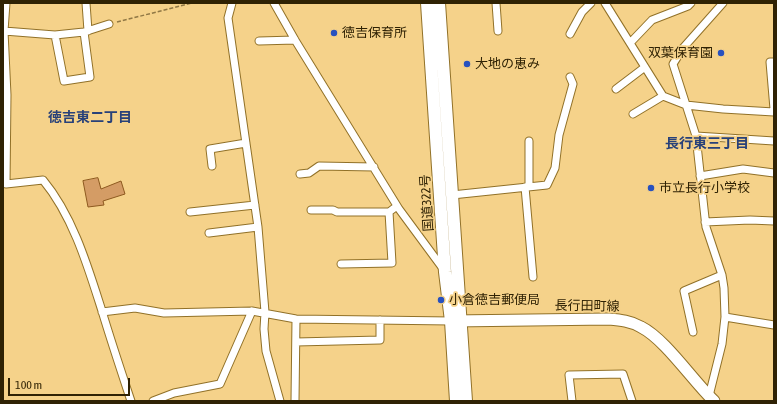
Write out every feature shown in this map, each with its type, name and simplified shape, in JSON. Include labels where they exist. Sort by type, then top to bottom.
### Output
[{"type":"highway","name":"国道322号","points":[[427,3],[445,272],[456,321],[466,401]]},
{"type":"highway","name":"国道322号","points":[[439,3],[452,195],[456,321],[456,401]]},
{"type":"main road","name":"長行田町線","points":[[456,321],[609,319],[626,321],[642,327],[657,338],[711,399]]},
{"type":"street","points":[[6,3],[4,31],[7,95],[6,184],[43,180],[51,190],[77,239],[131,401]]},
{"type":"street","points":[[55,35],[64,81],[90,77],[86,32],[86,3]]},
{"type":"street","points":[[232,3],[228,18],[258,226],[265,312],[264,329],[266,351],[280,401]]},
{"type":"street","points":[[274,3],[295,40],[397,206],[445,272]]},
{"type":"street","points":[[496,3],[498,31]]},
{"type":"street","points":[[570,34],[582,12],[591,3]]},
{"type":"street","points":[[605,3],[663,96],[686,105],[723,109],[774,111],[770,62],[774,62]]},
{"type":"street","points":[[630,43],[652,20],[688,6],[691,3]]},
{"type":"street","points":[[711,399],[722,344],[725,317],[722,275],[705,222],[696,136],[673,64],[683,48],[723,3]]},
{"type":"street","points":[[4,31],[55,35],[86,32],[109,24]]},
{"type":"street","points":[[259,41],[295,40]]},
{"type":"street","points":[[616,89],[645,67]]},
{"type":"street","points":[[452,195],[548,185],[555,168],[559,135],[573,84],[570,77]]},
{"type":"street","points":[[633,114],[663,96]]},
{"type":"street","points":[[696,136],[774,141]]},
{"type":"street","points":[[529,141],[527,187],[533,277]]},
{"type":"street","points":[[212,166],[210,149],[246,143]]},
{"type":"street","points":[[300,174],[309,173],[319,166],[374,167]]},
{"type":"street","points":[[700,176],[743,170],[774,172]]},
{"type":"street","points":[[190,212],[255,205]]},
{"type":"street","points":[[311,210],[333,210],[337,212],[389,212],[397,206]]},
{"type":"street","points":[[341,264],[392,263],[389,212]]},
{"type":"street","points":[[705,222],[750,220],[774,221]]},
{"type":"street","points":[[209,233],[258,226]]},
{"type":"street","points":[[693,332],[684,291],[722,275]]},
{"type":"street","points":[[102,312],[135,308],[164,313],[252,311],[265,312],[296,319],[456,321]]},
{"type":"street","points":[[153,401],[174,393],[220,384],[252,311]]},
{"type":"street","points":[[725,317],[774,325]]},
{"type":"street","points":[[295,401],[296,319]]},
{"type":"street","points":[[296,342],[380,340],[380,320]]},
{"type":"street","points":[[572,401],[569,375],[623,374],[632,401]]},
{"type":"path","points":[[109,24],[192,3]]},
{"type":"building","points":[[98,178],[101,189],[121,181],[125,194],[103,201],[104,205],[88,207],[83,181]]},
{"type":"place","name":"徳吉保育所","points":[[334,33]]},
{"type":"place","name":"双葉保育園","points":[[721,53]]},
{"type":"place","name":"大地の恵み","points":[[467,64]]},
{"type":"place","name":"市立長行小学校","points":[[651,188]]},
{"type":"place","name":"小倉徳吉郵便局","points":[[441,300]]},
{"type":"district","name":"徳吉東二丁目","points":[[90,118]]},
{"type":"district","name":"長行東三丁目","points":[[707,144]]}]
